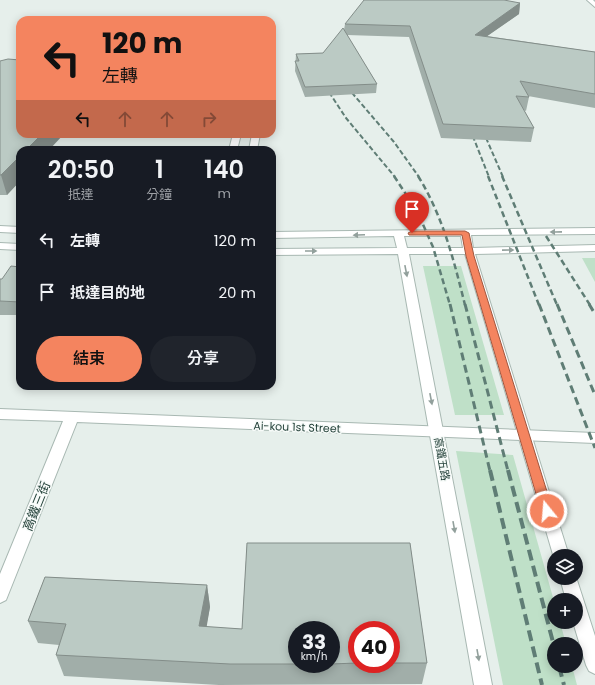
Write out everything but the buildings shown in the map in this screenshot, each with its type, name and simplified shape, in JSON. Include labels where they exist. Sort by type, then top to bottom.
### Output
[{"type":"street","points":[[590,0],[595,5]]},
{"type":"street","points":[[0,229],[16,230]]},
{"type":"street","points":[[276,235],[595,231]]},
{"type":"street","name":"高鐵五路","points":[[398,233],[437,433],[483,685]]},
{"type":"street","points":[[465,233],[523,435],[559,549]]},
{"type":"street","points":[[0,246],[16,246]]},
{"type":"street","points":[[276,252],[469,251],[595,248]]},
{"type":"street","name":"Ai-kou 1st Street","points":[[0,414],[437,433],[595,438]]},
{"type":"street","name":"高鐵三街","points":[[0,595],[72,417]]},
{"type":"street","points":[[583,626],[595,665]]},
{"type":"green space","points":[[582,258],[595,258],[595,282]]},
{"type":"green space","points":[[423,266],[461,266],[504,415],[455,415]]},
{"type":"green space","points":[[456,451],[513,455],[547,576],[547,585],[550,585],[552,593],[547,593],[547,629],[562,629],[564,637],[547,637],[547,673],[574,673],[577,685],[503,685]]},
{"type":"railway","points":[[325,86],[346,118],[395,177]]},
{"type":"railway","points":[[347,87],[394,142],[419,177]]},
{"type":"railway","points":[[470,129],[489,177]]},
{"type":"railway","points":[[483,131],[503,177]]},
{"type":"railway","points":[[394,176],[417,211],[433,247],[450,305]]},
{"type":"railway","points":[[418,176],[427,191],[447,239],[465,305]]},
{"type":"railway","points":[[488,176],[539,305]]},
{"type":"railway","points":[[502,176],[557,305]]},
{"type":"railway","points":[[546,236],[590,305]]},
{"type":"railway","points":[[450,304],[490,471]]},
{"type":"railway","points":[[465,304],[508,471]]},
{"type":"railway","points":[[539,304],[595,448]]},
{"type":"railway","points":[[557,304],[595,395]]},
{"type":"railway","points":[[589,304],[595,314]]},
{"type":"railway","points":[[490,470],[542,685]]},
{"type":"railway","points":[[508,470],[552,637]]},
{"type":"railway","points":[[561,673],[564,685]]},
{"type":"route","points":[[412,233],[465,233],[470,256],[547,511]]}]
